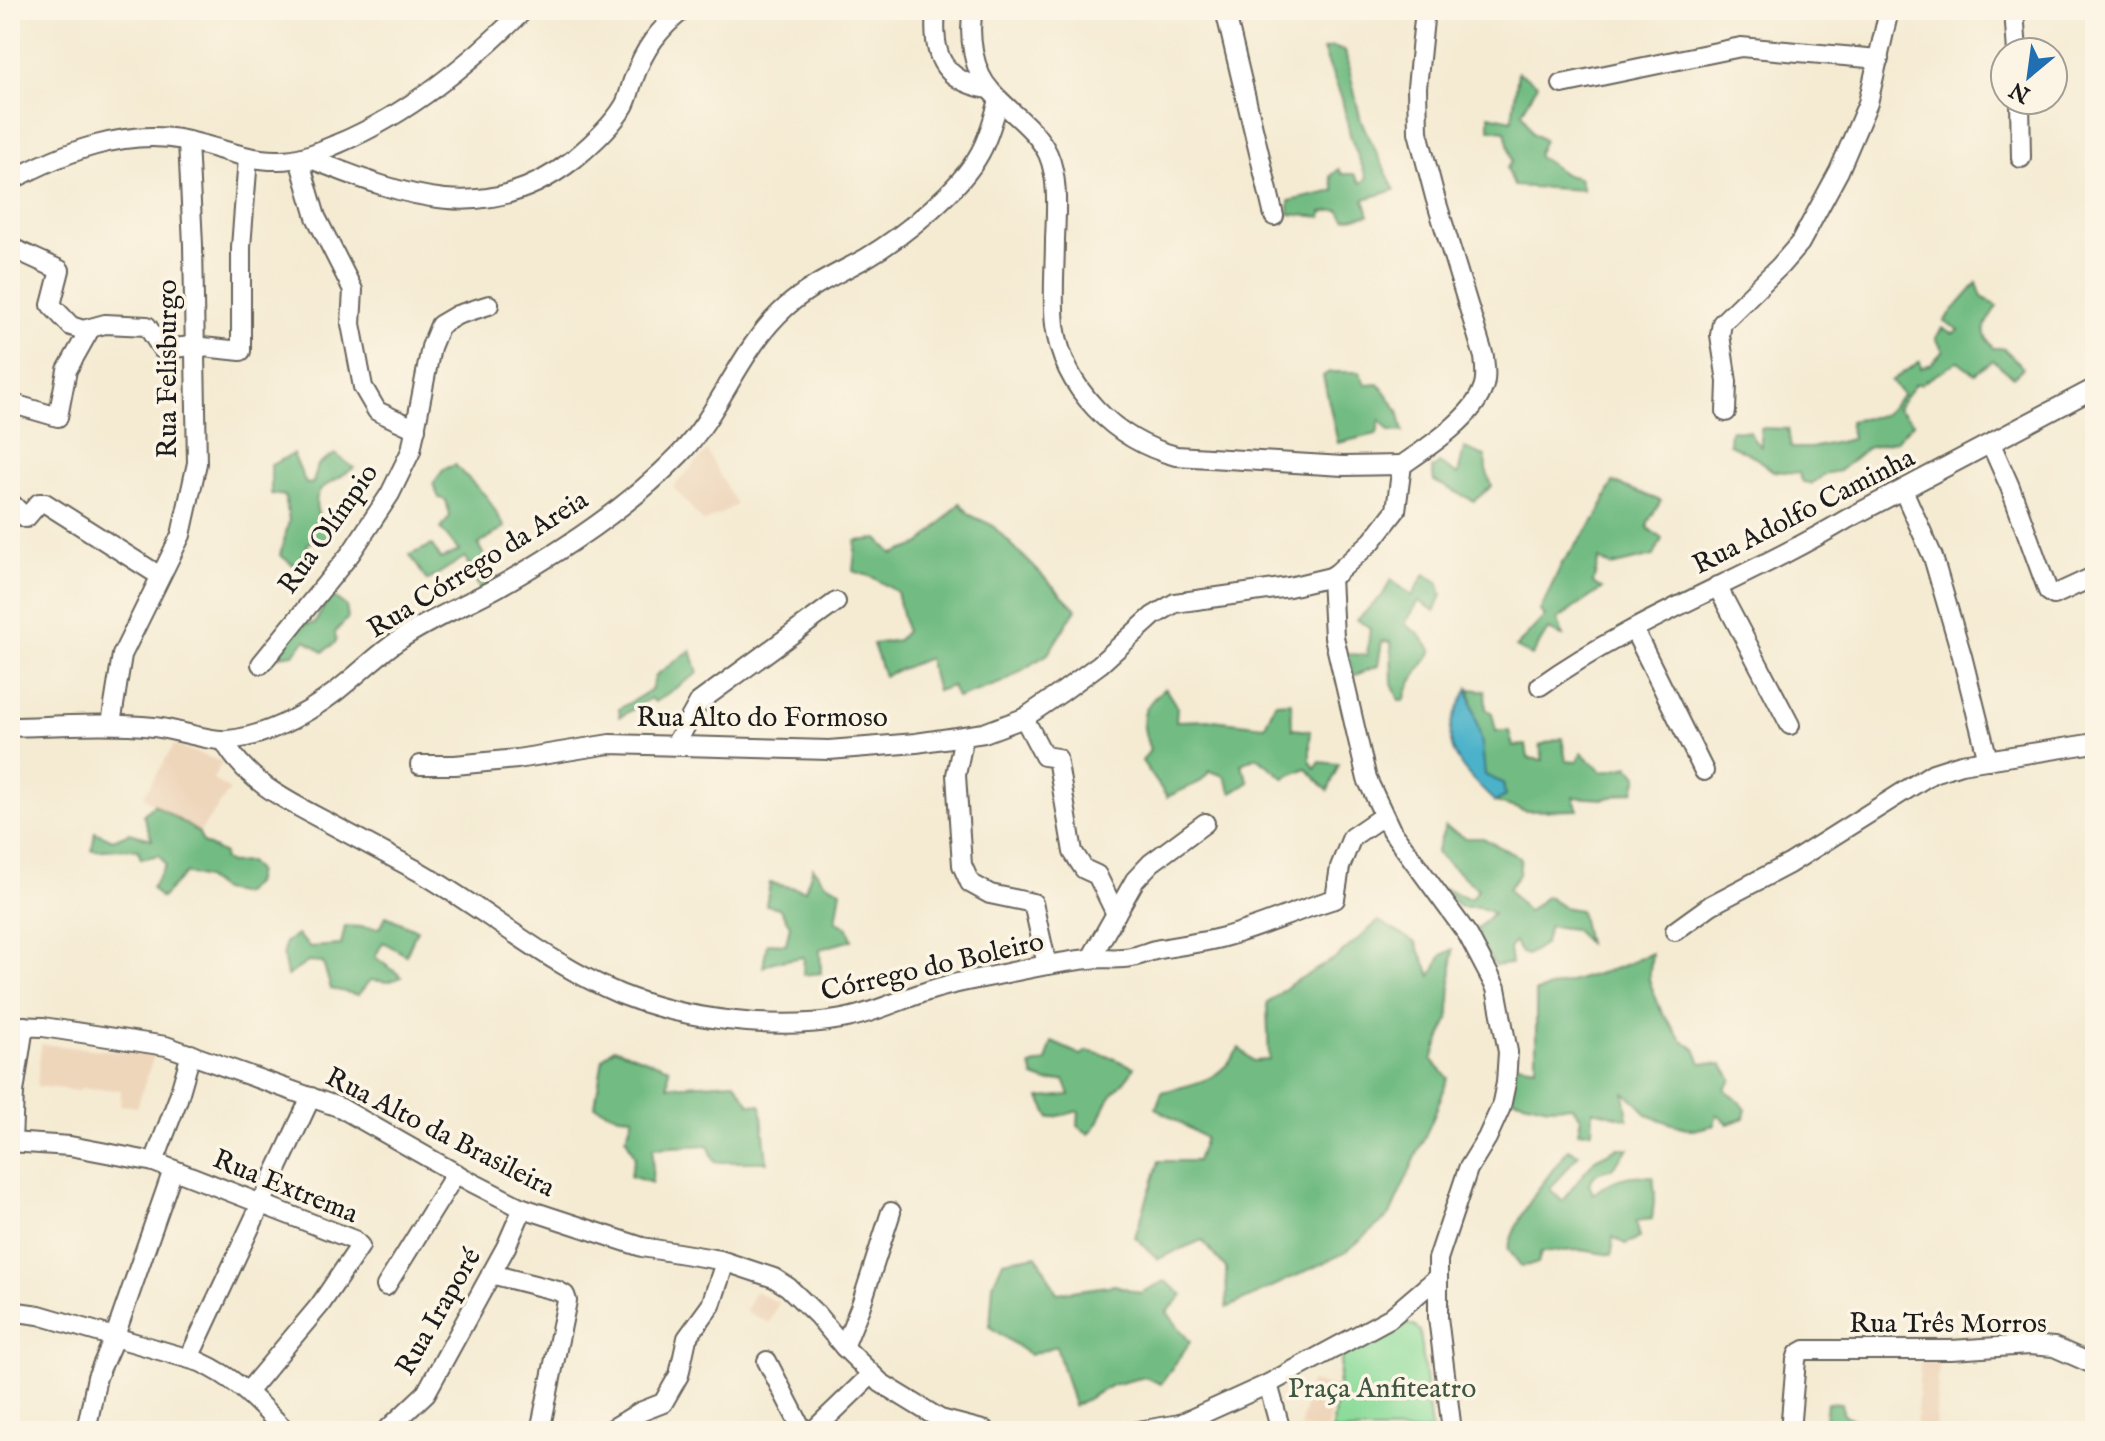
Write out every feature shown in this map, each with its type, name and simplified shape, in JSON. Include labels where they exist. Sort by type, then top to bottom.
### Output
[{"type":"street","points":[[10,181],[54,160],[100,144],[137,136],[188,141],[248,158],[278,161],[302,158],[366,132],[399,112],[442,83],[524,10]]},
{"type":"street","points":[[302,158],[393,191],[430,197],[469,200],[498,197],[544,181],[582,153],[614,121],[627,103],[642,58],[656,33],[683,10]]},
{"type":"street","points":[[936,10],[934,43],[939,59],[956,76],[993,94],[1014,112],[1048,153],[1056,207],[1054,309],[1058,342],[1080,392],[1106,418],[1142,443],[1176,456],[1343,466],[1402,465],[1458,420],[1483,389],[1486,377],[1484,357],[1418,132],[1418,75],[1425,10]]},
{"type":"street","points":[[973,10],[971,41],[993,94]]},
{"type":"street","points":[[1225,10],[1274,216]]},
{"type":"street","points":[[1726,412],[1727,382],[1720,335],[1722,323],[1800,243],[1839,171],[1868,103],[1889,10]]},
{"type":"street","points":[[2014,10],[2016,36]]},
{"type":"street","points":[[1562,84],[1741,47],[1879,59]]},
{"type":"street","name":"Rua Córrego da Areia","points":[[10,727],[111,724],[175,729],[224,741],[260,732],[306,711],[335,692],[397,641],[532,567],[639,491],[702,429],[756,342],[786,307],[808,289],[896,238],[919,220],[968,170],[981,152],[993,94]]},
{"type":"street","points":[[2020,116],[2021,158]]},
{"type":"street","name":"Rua Felisburgo","points":[[111,724],[122,655],[181,535],[197,463],[188,141]]},
{"type":"street","points":[[10,247],[60,270],[51,305],[71,326],[83,330],[105,324],[147,326],[162,349],[193,346],[241,351],[241,247],[248,158]]},
{"type":"street","points":[[302,158],[316,217],[353,290],[351,324],[363,387],[377,411],[416,429]]},
{"type":"street","name":"Rua Olímpio","points":[[261,664],[351,553],[390,494],[411,451],[431,347],[440,325],[457,315],[489,305]]},
{"type":"street","points":[[10,403],[58,417],[67,370],[90,329]]},
{"type":"street","name":"Rua Adolfo Caminha","points":[[1540,686],[1580,658],[1809,542],[2095,388]]},
{"type":"street","points":[[1991,444],[2010,487],[2045,586],[2054,595],[2095,576]]},
{"type":"street","name":"Rua Alto do Formoso","points":[[420,765],[517,759],[610,744],[829,750],[964,736],[1000,729],[1024,718],[1080,680],[1153,616],[1175,603],[1264,591],[1331,577],[1372,541],[1396,510],[1402,465]]},
{"type":"street","points":[[1903,490],[1933,557],[1988,760]]},
{"type":"street","points":[[10,502],[26,518],[39,503],[45,503],[160,576]]},
{"type":"street","points":[[1331,577],[1338,664],[1367,779],[1383,816],[1479,955],[1496,988],[1508,1052],[1501,1107],[1459,1190],[1438,1259],[1438,1317],[1452,1431]]},
{"type":"street","points":[[1717,586],[1790,725]]},
{"type":"street","points":[[675,745],[699,702],[836,602]]},
{"type":"street","points":[[1634,630],[1704,771]]},
{"type":"street","points":[[1024,718],[1044,756],[1057,758],[1073,852],[1084,869],[1097,875],[1116,914]]},
{"type":"street","points":[[964,736],[956,775],[962,865],[970,883],[980,889],[1033,903],[1047,965]]},
{"type":"street","name":"Córrego do Boleiro","points":[[224,741],[235,760],[269,790],[421,873],[551,959],[620,994],[672,1010],[743,1022],[819,1022],[876,1011],[929,991],[1047,965],[1091,958],[1134,957],[1219,938],[1335,899],[1340,867],[1352,837],[1383,816]]},
{"type":"street","points":[[1675,931],[1711,905],[1789,864],[1933,773],[1961,764],[2025,752],[2095,743]]},
{"type":"street","points":[[1091,958],[1135,880],[1151,863],[1205,823]]},
{"type":"street","points":[[11,1142],[17,1026]]},
{"type":"street","name":"Rua Alto da Brasileira","points":[[17,1026],[166,1046],[191,1054],[341,1108],[523,1208],[642,1247],[725,1262],[766,1274],[788,1287],[871,1375],[893,1391],[940,1419],[986,1431]]},
{"type":"street","points":[[154,1162],[191,1054]]},
{"type":"street","points":[[189,1358],[311,1097]]},
{"type":"street","name":"Rua Extrema","points":[[11,1142],[70,1146],[154,1162],[354,1240],[360,1246],[320,1305],[248,1391]]},
{"type":"street","points":[[86,1431],[97,1377],[115,1336],[173,1170]]},
{"type":"street","points":[[386,1286],[456,1173]]},
{"type":"street","name":"Rua Iraporé","points":[[386,1431],[426,1393],[523,1208]]},
{"type":"street","points":[[844,1347],[891,1212]]},
{"type":"street","points":[[609,1431],[640,1412],[663,1403],[679,1375],[687,1338],[711,1305],[725,1262]]},
{"type":"street","points":[[491,1274],[558,1291],[565,1295],[567,1301],[540,1431]]},
{"type":"street","points":[[1138,1431],[1180,1424],[1268,1384],[1390,1318],[1438,1277]]},
{"type":"street","points":[[10,1311],[39,1315],[115,1336],[221,1371],[248,1391],[286,1431]]},
{"type":"street","name":"Rua Três Morros","points":[[1790,1431],[1798,1354],[1805,1350],[1951,1350],[2029,1345],[2054,1347],[2094,1362]]},
{"type":"street","points":[[767,1361],[803,1431]]},
{"type":"street","points":[[813,1431],[871,1375]]},
{"type":"street","points":[[1268,1384],[1281,1431]]},
{"type":"shaded area","points":[[707,451],[736,505],[704,523],[673,487]]},
{"type":"shaded area","points":[[174,745],[222,762],[213,779],[230,790],[199,833],[143,797]]},
{"type":"shaded area","points":[[41,1044],[154,1055],[137,1107],[120,1105],[121,1090],[80,1088],[79,1091],[37,1086]]},
{"type":"shaded area","points":[[755,1291],[779,1303],[769,1323],[745,1311]]},
{"type":"shaded area","points":[[1920,1361],[1939,1363],[1935,1431],[1916,1431]]},
{"type":"shaded area","points":[[1310,1382],[1335,1387],[1327,1431],[1300,1428]]},
{"type":"green space","points":[[1332,47],[1345,51],[1361,121],[1395,190],[1364,199],[1369,215],[1345,219],[1339,210],[1322,212],[1322,217],[1289,214],[1289,201],[1335,191],[1331,176],[1339,169],[1342,174],[1354,174],[1361,183],[1367,178],[1351,139],[1342,99],[1323,50]]},
{"type":"green space","points":[[1518,72],[1538,84],[1522,112],[1532,133],[1544,140],[1537,155],[1566,175],[1579,178],[1583,190],[1514,186],[1507,168],[1512,161],[1505,131],[1489,129],[1489,115],[1512,120]]},
{"type":"green space","points":[[1977,283],[1982,297],[1997,306],[1985,327],[1988,342],[1993,348],[2004,348],[2023,368],[2013,377],[1993,360],[1975,374],[1958,361],[1921,384],[1915,384],[1897,409],[1914,422],[1897,440],[1867,448],[1839,471],[1828,473],[1811,484],[1803,483],[1799,473],[1773,471],[1752,455],[1729,444],[1730,430],[1749,431],[1761,446],[1761,428],[1788,429],[1791,448],[1811,448],[1852,439],[1849,421],[1884,415],[1903,395],[1891,381],[1920,361],[1921,368],[1931,364],[1943,351],[1936,338],[1942,328],[1953,333],[1959,330],[1944,321]]},
{"type":"green space","points":[[1329,372],[1359,372],[1366,385],[1379,384],[1398,410],[1403,432],[1389,431],[1380,420],[1377,434],[1338,443],[1323,376]]},
{"type":"green space","points":[[1464,448],[1485,456],[1492,486],[1474,501],[1434,481],[1432,469],[1439,463],[1458,475]]},
{"type":"green space","points":[[293,454],[306,484],[313,483],[318,465],[335,454],[354,468],[321,489],[316,507],[330,536],[323,542],[309,542],[295,566],[280,555],[289,521],[285,496],[271,494],[271,465]]},
{"type":"green space","points":[[455,465],[487,497],[505,527],[478,545],[498,579],[480,590],[465,557],[427,581],[410,555],[432,545],[441,559],[459,551],[441,529],[450,516],[446,500],[439,498],[433,484],[444,469]]},
{"type":"green space","points":[[1613,482],[1661,501],[1648,522],[1648,528],[1662,539],[1654,556],[1611,566],[1599,559],[1593,583],[1602,589],[1558,619],[1563,636],[1548,630],[1532,656],[1516,647],[1545,616],[1540,611],[1562,563],[1597,517]]},
{"type":"green space","points":[[960,503],[970,515],[992,525],[1076,609],[1048,654],[1003,682],[957,698],[952,686],[937,691],[928,658],[884,676],[873,644],[898,640],[906,631],[897,592],[872,577],[853,571],[856,541],[878,539],[893,554],[921,544]]},
{"type":"green space","points":[[1425,574],[1438,582],[1442,595],[1435,611],[1419,601],[1405,624],[1420,635],[1432,651],[1411,683],[1404,701],[1399,700],[1392,684],[1391,642],[1382,641],[1378,666],[1353,676],[1347,654],[1367,655],[1370,627],[1357,620],[1383,595],[1391,579],[1412,596]]},
{"type":"green space","points":[[330,594],[346,606],[348,618],[335,632],[336,642],[323,652],[306,640],[293,654],[279,656],[297,625],[315,623]]},
{"type":"green space","points":[[691,650],[698,673],[655,702],[651,698],[620,717],[619,709],[651,690],[656,675]]},
{"type":"green space","points":[[1165,688],[1177,707],[1176,721],[1213,720],[1265,726],[1275,703],[1291,702],[1292,729],[1310,731],[1310,760],[1315,769],[1320,762],[1339,764],[1328,791],[1306,768],[1284,778],[1257,757],[1241,764],[1249,782],[1232,793],[1224,776],[1210,771],[1200,782],[1167,797],[1142,761],[1150,750],[1143,722],[1146,708]]},
{"type":"green space","points":[[1470,689],[1485,691],[1486,709],[1492,713],[1496,731],[1509,731],[1513,746],[1526,745],[1528,758],[1543,760],[1540,745],[1562,738],[1566,761],[1577,762],[1582,753],[1602,772],[1629,766],[1638,776],[1634,791],[1604,799],[1573,797],[1578,810],[1525,811],[1495,802],[1505,796],[1503,783],[1485,776]]},
{"type":"green space","points":[[154,804],[199,833],[203,843],[224,854],[223,859],[230,863],[249,862],[257,871],[254,884],[242,894],[221,890],[205,878],[186,873],[161,898],[151,888],[166,865],[159,855],[141,859],[138,850],[92,850],[95,832],[113,840],[129,833],[152,839],[143,815]]},
{"type":"green space","points":[[1445,827],[1465,838],[1483,838],[1521,858],[1519,874],[1508,889],[1528,912],[1546,896],[1563,907],[1580,910],[1587,943],[1573,929],[1549,926],[1545,943],[1527,955],[1521,953],[1514,942],[1509,949],[1511,964],[1495,966],[1473,933],[1493,913],[1479,907],[1460,907],[1442,888],[1471,899],[1478,889],[1436,853]]},
{"type":"green space","points":[[813,867],[824,882],[841,890],[836,921],[848,928],[852,940],[820,949],[821,973],[803,975],[804,957],[773,962],[763,967],[767,943],[786,944],[790,925],[779,908],[766,905],[770,883],[805,890]]},
{"type":"green space","points":[[386,916],[417,930],[406,955],[383,942],[375,957],[402,977],[387,982],[370,980],[358,995],[331,989],[323,963],[308,962],[287,976],[283,955],[285,942],[297,935],[310,947],[341,945],[345,926],[380,928]]},
{"type":"green space","points":[[1379,921],[1416,943],[1431,976],[1442,955],[1453,949],[1449,1017],[1432,1060],[1448,1078],[1434,1116],[1390,1215],[1345,1253],[1227,1308],[1226,1268],[1202,1240],[1158,1259],[1135,1237],[1159,1161],[1197,1161],[1205,1138],[1156,1108],[1162,1092],[1197,1083],[1215,1074],[1224,1068],[1239,1048],[1253,1061],[1269,1060],[1267,1004],[1291,984],[1337,957]]},
{"type":"green space","points":[[1652,953],[1649,980],[1662,1013],[1681,1039],[1695,1049],[1701,1063],[1722,1064],[1732,1080],[1725,1089],[1746,1108],[1744,1118],[1728,1124],[1717,1114],[1714,1125],[1694,1130],[1647,1115],[1636,1101],[1624,1093],[1628,1119],[1593,1110],[1592,1131],[1578,1132],[1581,1117],[1572,1106],[1548,1107],[1511,1098],[1511,1063],[1536,1067],[1536,992],[1620,967]]},
{"type":"green space","points":[[1052,1042],[1081,1055],[1087,1051],[1134,1067],[1109,1099],[1089,1134],[1078,1126],[1079,1111],[1050,1118],[1040,1098],[1070,1095],[1064,1080],[1047,1082],[1034,1077],[1031,1066],[1046,1061]]},
{"type":"green space","points":[[614,1048],[669,1068],[668,1086],[735,1082],[750,1104],[761,1105],[767,1162],[715,1162],[708,1145],[653,1148],[652,1183],[630,1176],[635,1157],[626,1138],[633,1117],[619,1116],[595,1106],[603,1058]]},
{"type":"green space","points":[[1617,1148],[1629,1148],[1612,1168],[1597,1173],[1589,1182],[1593,1194],[1621,1178],[1653,1177],[1652,1219],[1636,1221],[1640,1238],[1626,1244],[1613,1237],[1612,1255],[1581,1250],[1541,1252],[1538,1264],[1521,1266],[1508,1249],[1518,1222],[1568,1149],[1579,1154],[1550,1189],[1562,1201],[1595,1159]]},
{"type":"green space","points":[[1037,1255],[1057,1293],[1115,1285],[1140,1293],[1165,1281],[1183,1295],[1167,1312],[1190,1342],[1161,1384],[1145,1377],[1112,1385],[1074,1406],[1056,1346],[1030,1355],[990,1327],[993,1284],[1003,1261]]},
{"type":"green space","name":"Praça Anfiteatro","points":[[1389,1324],[1413,1325],[1420,1331],[1431,1431],[1332,1431],[1342,1355]]},
{"type":"green space","points":[[1827,1403],[1841,1404],[1844,1415],[1863,1423],[1889,1427],[1889,1431],[1824,1431]]},
{"type":"water","points":[[1468,688],[1482,744],[1485,775],[1503,783],[1505,796],[1495,802],[1462,767],[1452,746],[1452,723]]}]
